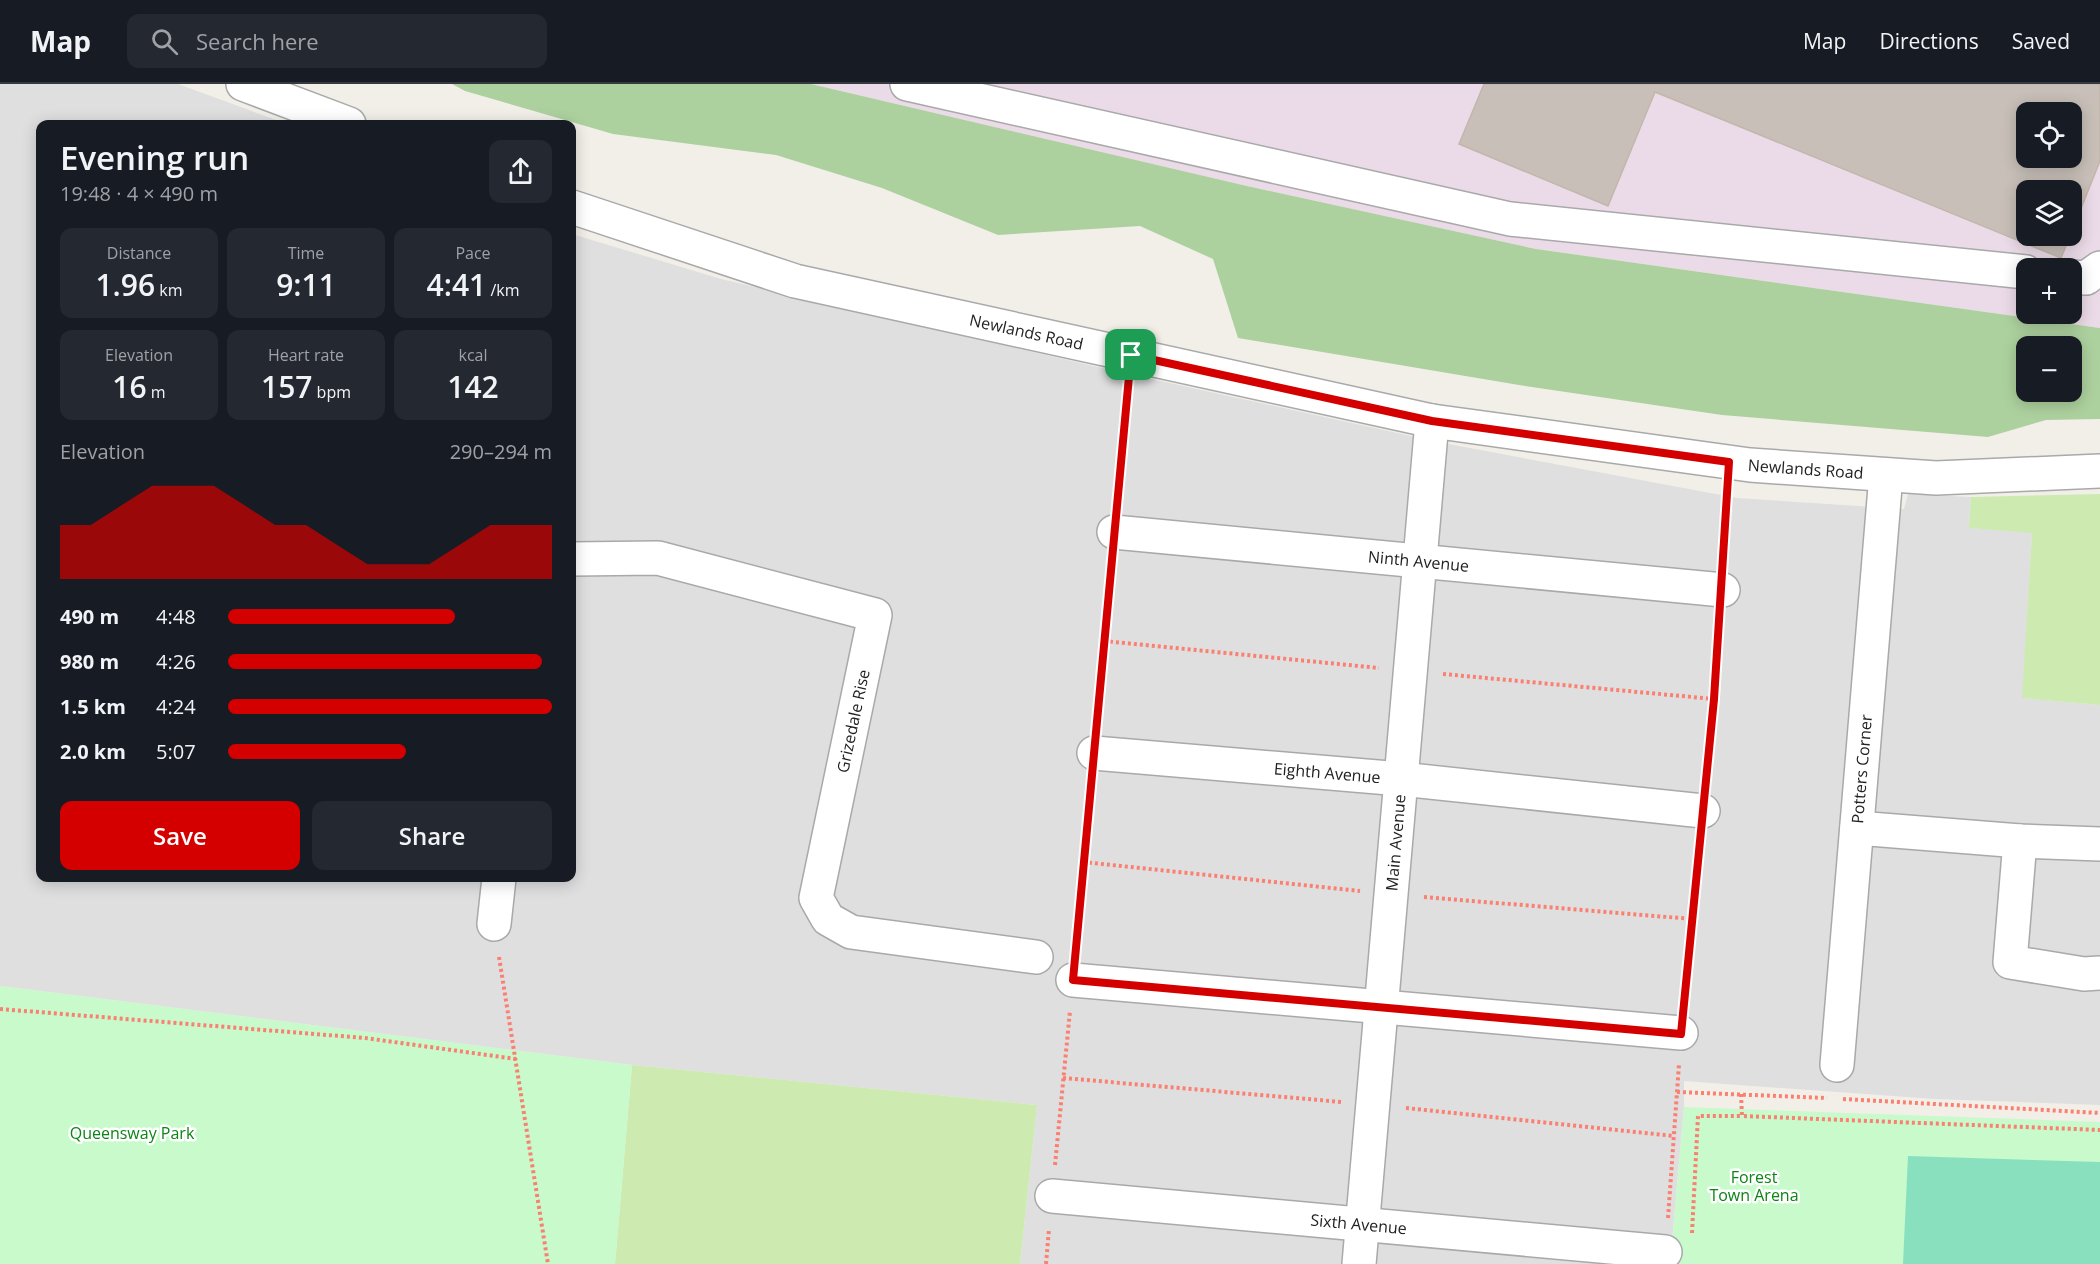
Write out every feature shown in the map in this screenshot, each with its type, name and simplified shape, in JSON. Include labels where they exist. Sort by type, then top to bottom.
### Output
[{"type":"street","points":[[243,84],[338,120]]},
{"type":"street","points":[[907,84],[1510,219],[2016,271]]},
{"type":"street","name":"Newlands Road","points":[[576,208],[795,281],[1432,421],[1729,462],[1886,475],[1936,478],[2100,471]]},
{"type":"street","points":[[2082,278],[2086,278],[2100,268]]},
{"type":"street","name":"Main Avenue","points":[[1359,1264],[1432,421]]},
{"type":"street","name":"Potters Corner","points":[[1837,1065],[1886,475]]},
{"type":"street","name":"Ninth Avenue","points":[[1114,532],[1723,590]]},
{"type":"street","name":"Grizedale Rise","points":[[576,560],[658,558],[875,615],[816,898],[828,919],[851,932],[1036,957]]},
{"type":"street","name":"Eighth Avenue","points":[[1094,753],[1401,779],[1703,811]]},
{"type":"street","points":[[1857,828],[2020,841],[2100,844]]},
{"type":"street","points":[[2020,841],[2010,962],[2084,974],[2100,973]]},
{"type":"street","points":[[494,924],[498,882]]},
{"type":"street","points":[[1073,980],[1681,1034]]},
{"type":"street","name":"Sixth Avenue","points":[[1052,1196],[1362,1225],[1679,1247]]},
{"type":"path","points":[[1046,1264],[1131,355]]},
{"type":"path","points":[[1679,1247],[1677,1092],[1723,590],[1729,462]]},
{"type":"path","points":[[494,924],[548,1264]]},
{"type":"path","points":[[0,1009],[365,1038],[516,1059]]},
{"type":"path","points":[[1677,1092],[2100,1113]]},
{"type":"path","points":[[1741,1094],[1742,1116]]},
{"type":"path","points":[[1679,1247],[1698,1116],[2100,1130]]},
{"type":"shaded area","points":[[0,84],[178,84],[276,120],[36,120],[36,882],[576,882],[576,235],[721,279],[1115,371],[1443,443],[1737,498],[1904,509],[1908,494],[1971,497],[1969,528],[2032,532],[2023,698],[2100,705],[2100,1105],[1935,1099],[1684,1081],[1684,1107],[1670,1264],[1020,1264],[1037,1105],[632,1065],[0,986]]},
{"type":"shaded area","points":[[811,84],[2100,84],[2100,328],[2071,324],[2082,324],[2082,258],[2016,258],[2016,316],[1536,249],[1247,186]]},
{"type":"green space","points":[[452,84],[811,84],[1247,186],[1536,249],[2016,316],[2016,324],[2071,324],[2100,328],[2100,419],[2046,420],[1988,437],[1722,415],[1525,386],[1238,338],[1213,259],[1140,226],[998,235],[882,188],[776,155],[613,134],[576,123],[576,120],[565,120],[465,91]]},
{"type":"green space","points":[[2100,494],[2100,705],[2022,698],[2032,533],[1969,528],[1971,497]]},
{"type":"green space","name":"Queensway Park","points":[[0,986],[632,1065],[615,1264],[0,1264]]},
{"type":"green space","points":[[632,1065],[1037,1105],[1020,1264],[615,1264]]},
{"type":"green space","name":"Forest Town Arena","points":[[1684,1107],[2100,1122],[2100,1264],[1670,1264]]},
{"type":"green space","points":[[1908,1156],[2100,1162],[2100,1264],[1903,1264]]},
{"type":"building","points":[[1484,84],[2100,84],[2100,161],[2082,206],[2082,180],[2016,180],[2016,240],[1655,92],[1608,206],[1459,144]]},
{"type":"building","points":[[2032,246],[2066,246],[2061,258]]},
{"type":"route","points":[[1131,355],[1432,421],[1729,462],[1723,590],[1714,699],[1681,1034],[1073,980],[1131,355]]}]
